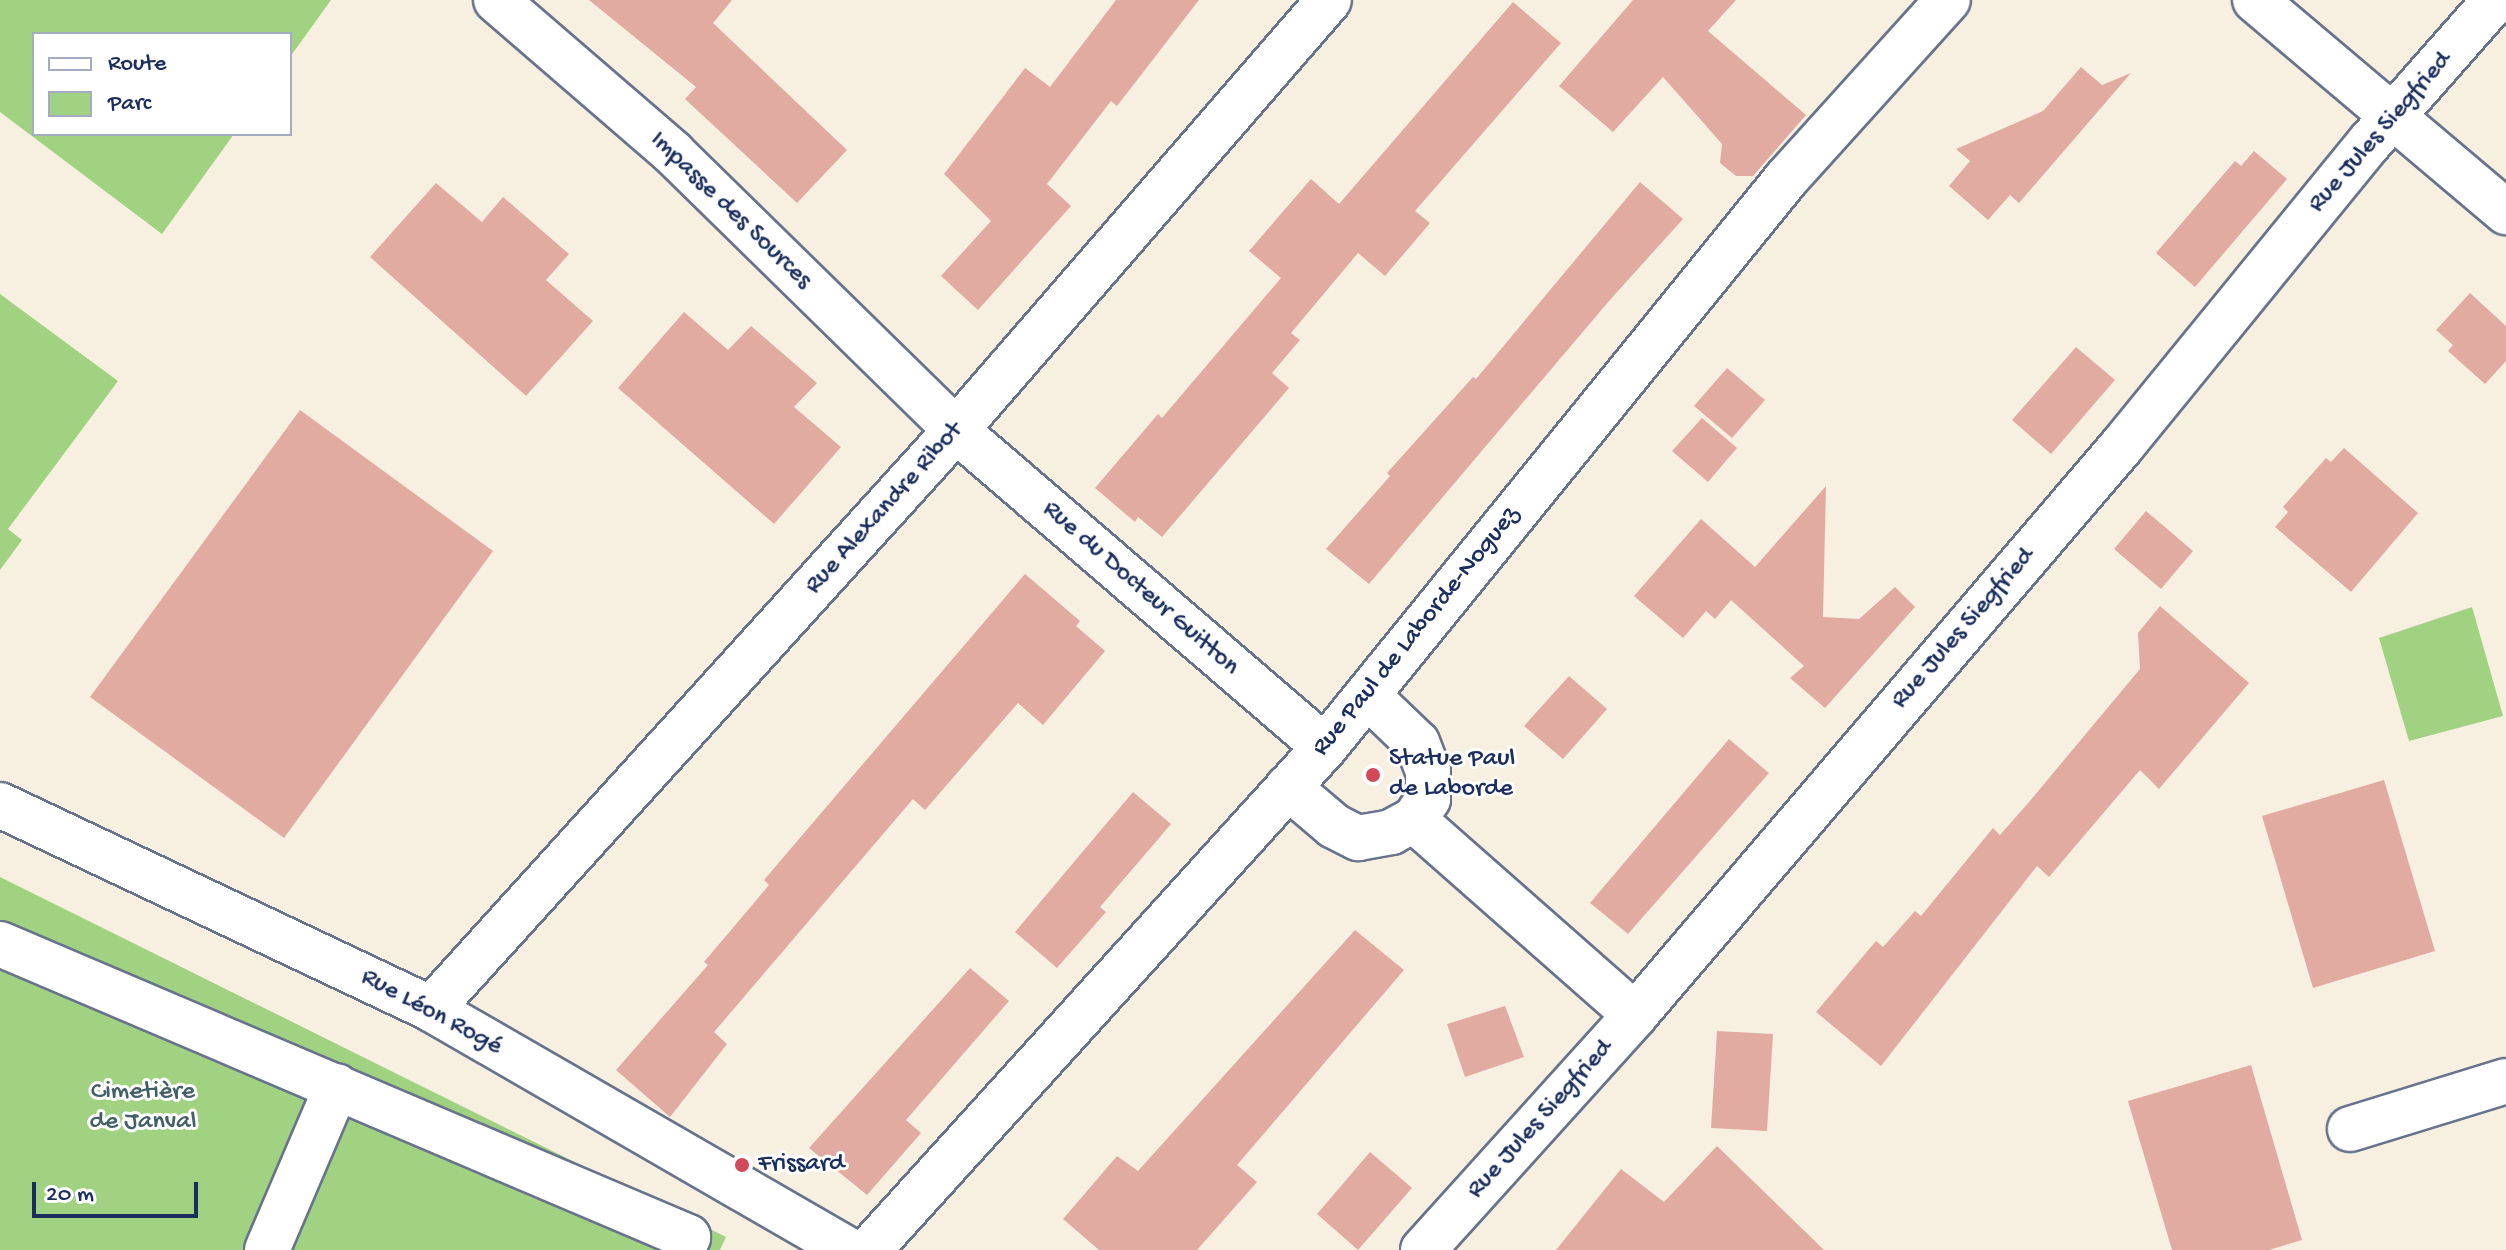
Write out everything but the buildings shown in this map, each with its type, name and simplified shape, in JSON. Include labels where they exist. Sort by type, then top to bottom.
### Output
[{"type":"street","name":"Impasse des Sources","points":[[496,0],[673,153],[956,430]]},
{"type":"street","name":"Rue Alexandre Ribot","points":[[431,1009],[956,430],[1329,0]]},
{"type":"street","name":"Rue Paul de Laborde-Noguez","points":[[869,1250],[1325,747],[1787,178],[1948,0]]},
{"type":"street","points":[[2255,0],[2506,212]]},
{"type":"street","name":"Rue Jules Siegfried","points":[[1423,1250],[1635,1015],[2121,447],[2495,0]]},
{"type":"street","name":"Rue du Docteur Guitton","points":[[956,430],[1325,747]]},
{"type":"street","points":[[1288,787],[1334,826],[1358,838],[1391,832],[1414,820],[1428,799],[1428,771],[1417,743],[1367,695]]},
{"type":"street","name":"Rue Léon Rogé","points":[[0,805],[431,1009],[848,1250]]},
{"type":"street","points":[[1414,820],[1635,1015]]},
{"type":"street","points":[[0,944],[688,1237],[683,1250]]},
{"type":"street","points":[[2350,1129],[2506,1081]]},
{"type":"street","points":[[267,1250],[337,1086]]},
{"type":"green space","points":[[0,0],[331,0],[292,54],[292,32],[32,32],[32,136],[233,136],[162,234],[0,112]]},
{"type":"green space","points":[[0,294],[118,381],[8,529],[22,540],[0,570]]},
{"type":"green space","points":[[2472,607],[2503,716],[2409,741],[2379,638]]},
{"type":"green space","name":"Cimetière de Janval","points":[[0,877],[726,1237],[720,1250],[0,1250]]},
{"type":"place","name":"Statue Paul de Laborde","points":[[1373,775]]},
{"type":"place","name":"Frissard","points":[[742,1165]]}]
